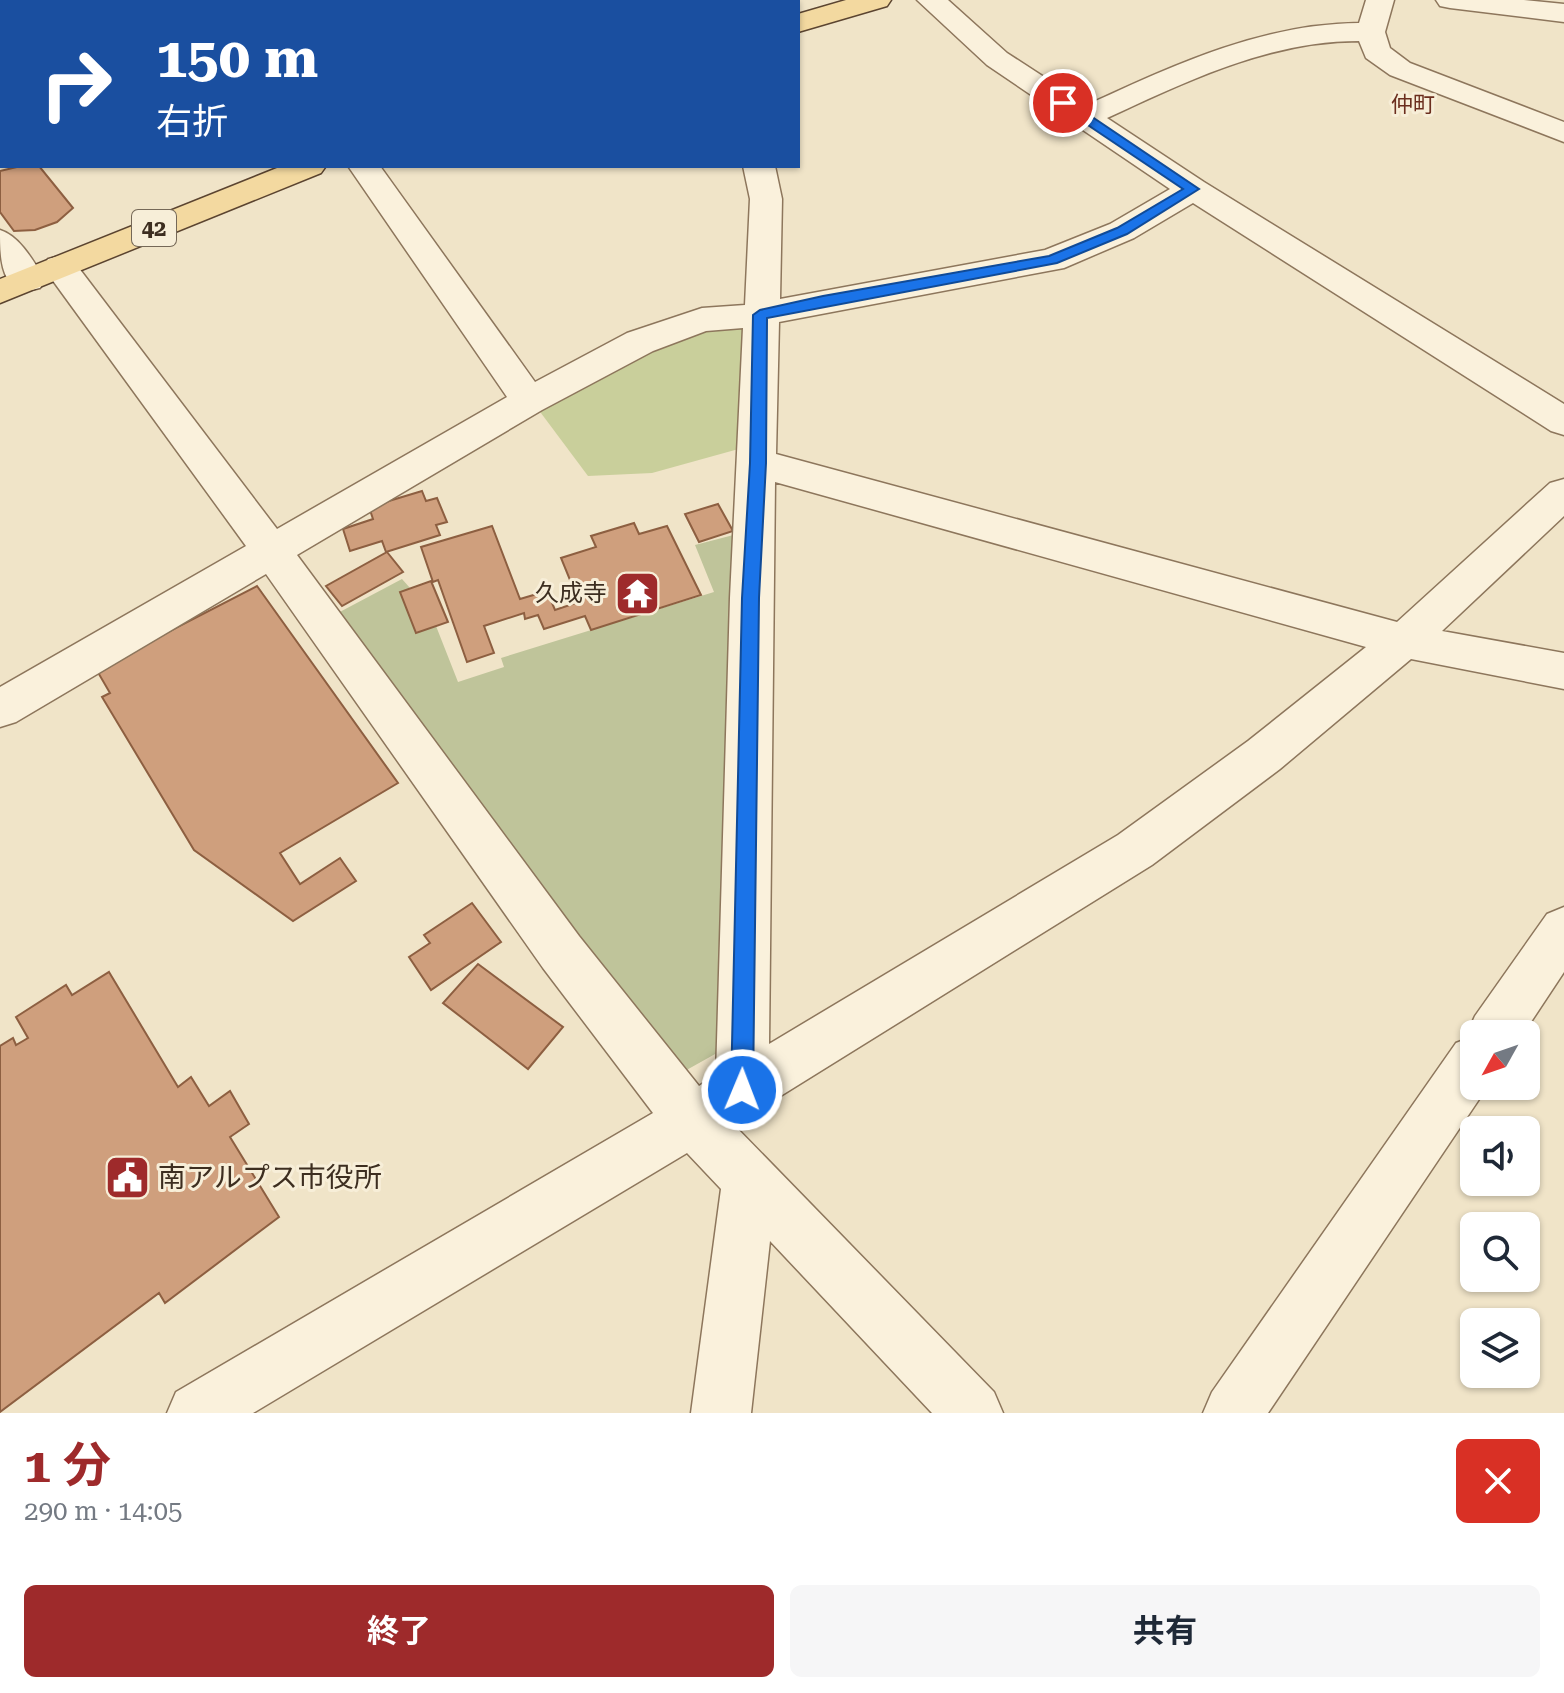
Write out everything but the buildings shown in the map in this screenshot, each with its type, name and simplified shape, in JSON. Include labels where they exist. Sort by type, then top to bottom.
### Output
[{"type":"main road","points":[[800,22],[877,0]]},
{"type":"main road","name":"42","points":[[29,280],[305,168]]},
{"type":"street","points":[[931,0],[997,59],[1193,189],[1564,422]]},
{"type":"street","points":[[1380,0],[1371,32],[1376,52],[1400,69],[1564,133]]},
{"type":"street","points":[[1450,0],[1564,13]]},
{"type":"street","points":[[1085,117],[1222,56],[1297,36],[1344,30],[1371,32]]},
{"type":"street","points":[[365,168],[529,401]]},
{"type":"street","points":[[742,1090],[751,598],[766,199],[759,168]]},
{"type":"street","points":[[0,709],[529,401],[640,342],[702,320],[760,315],[823,300],[1052,260],[1122,231],[1193,189]]},
{"type":"street","points":[[0,241],[29,280],[272,552],[561,952],[692,1120],[749,1183],[973,1413]]},
{"type":"street","points":[[758,463],[1404,641],[1564,671]]},
{"type":"street","points":[[197,1413],[742,1090],[1135,850],[1264,755],[1404,641],[1564,493]]},
{"type":"street","points":[[1503,1020],[1564,930]]},
{"type":"street","points":[[1233,1413],[1460,1081]]},
{"type":"street","points":[[721,1413],[749,1183]]},
{"type":"green space","points":[[750,325],[753,445],[652,473],[588,476],[535,405],[586,377],[704,328]]},
{"type":"green space","points":[[745,532],[733,1044],[683,1072],[575,942],[336,614],[402,579],[410,588],[400,592],[416,633],[436,626],[458,682],[504,667],[501,658],[714,592],[695,545]]},
{"type":"place","name":"久成寺","points":[[638,593]]},
{"type":"place","name":"南アルプス市役所","points":[[127,1177]]},
{"type":"district","name":"仲町","points":[[1413,104]]},
{"type":"route","points":[[742,1090],[751,598],[758,463],[760,315],[823,300],[1052,260],[1122,231],[1193,189],[1063,103]]}]
